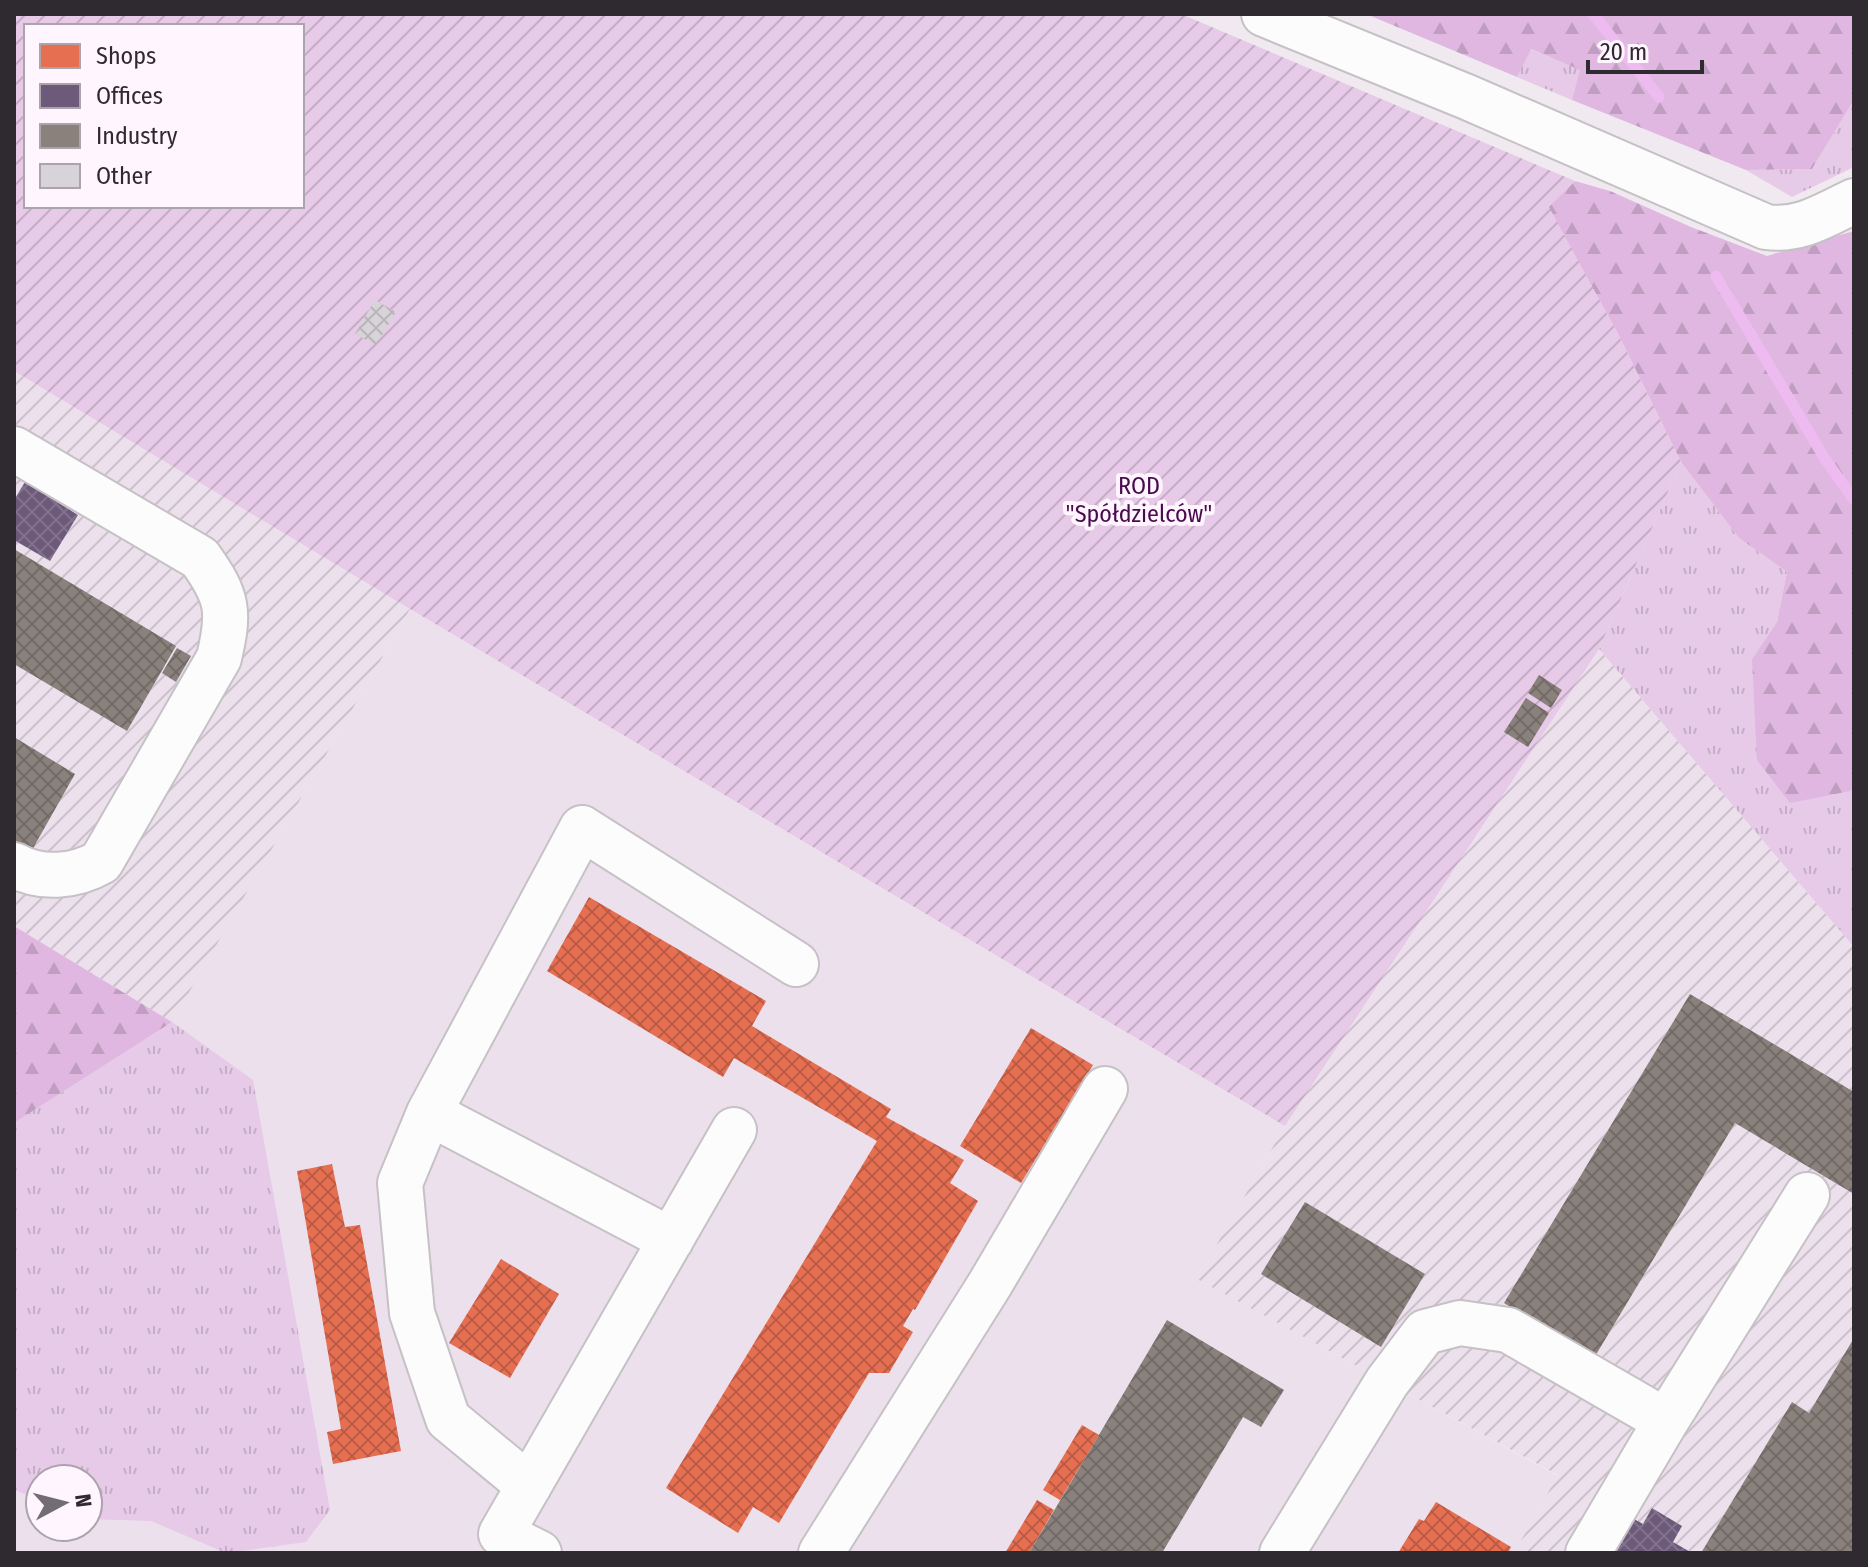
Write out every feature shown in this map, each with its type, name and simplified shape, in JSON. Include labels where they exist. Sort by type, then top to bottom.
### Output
[{"type":"street","points":[[1264,14],[1467,97],[1766,227],[1781,230],[1801,226],[1854,201]]},
{"type":"street","points":[[14,449],[200,558],[220,585],[228,622],[219,658],[101,862],[87,870],[68,874],[38,873],[14,865]]},
{"type":"street","points":[[529,1486],[448,1419],[412,1313],[400,1183],[429,1113],[582,828],[796,964]]},
{"type":"street","points":[[821,1553],[990,1284],[1105,1089]]},
{"type":"street","points":[[429,1113],[671,1240]]},
{"type":"street","points":[[539,1553],[501,1534],[734,1130]]},
{"type":"street","points":[[1588,1553],[1807,1195]]},
{"type":"street","points":[[1282,1553],[1387,1382],[1425,1332],[1460,1323],[1508,1330],[1666,1421]]},
{"type":"shaded area","points":[[14,371],[410,609],[172,1022],[14,926]]},
{"type":"shaded area","points":[[410,609],[1285,1126],[1198,1279],[1558,1476],[1514,1553],[14,1553],[14,1123],[172,1021]]},
{"type":"shaded area","points":[[1599,649],[1854,947],[1854,1553],[1514,1553],[1558,1475],[1197,1279],[1285,1126]]},
{"type":"green space","name":"ROD \"Spółdzielców\"","points":[[14,14],[1181,14],[1575,181],[1549,207],[1618,334],[1681,462],[1599,649],[1285,1126],[14,371]]},
{"type":"green space","points":[[1366,14],[1854,14],[1854,100],[1812,169],[1746,170],[1572,100],[1580,70],[1531,49],[1517,77]]},
{"type":"green space","points":[[1530,49],[1581,70],[1572,100],[1517,77]]},
{"type":"green space","points":[[1854,100],[1854,167],[1792,197],[1746,170],[1812,169]]},
{"type":"green space","points":[[1575,181],[1610,191],[1767,256],[1854,231],[1854,788],[1850,791],[1790,803],[1757,760],[1752,659],[1777,622],[1787,572],[1739,538],[1681,462],[1618,334],[1548,207]]},
{"type":"green space","points":[[1681,462],[1739,538],[1787,572],[1777,622],[1752,659],[1850,791],[1854,788],[1854,947],[1599,649]]},
{"type":"green space","points":[[14,926],[172,1022],[14,1123]]},
{"type":"green space","points":[[172,1022],[253,1080],[330,1510],[306,1542],[226,1553],[151,1521],[104,1520],[104,1463],[24,1463],[24,1494],[14,1490],[14,1123]]},
{"type":"building: Shops","points":[[589,897],[766,1001],[752,1026],[891,1109],[886,1117],[964,1160],[950,1183],[978,1201],[903,1326],[913,1332],[889,1373],[869,1373],[779,1523],[753,1507],[738,1533],[666,1488],[877,1141],[734,1058],[723,1077],[547,971]]},
{"type":"building: Shops","points":[[1031,1028],[1093,1065],[1021,1183],[960,1146]]},
{"type":"building: Shops","points":[[332,1164],[345,1227],[360,1225],[401,1451],[333,1464],[327,1432],[341,1429],[297,1171]]},
{"type":"building: Shops","points":[[501,1259],[559,1294],[510,1378],[449,1343]]},
{"type":"building: Shops","points":[[1082,1425],[1099,1435],[1060,1500],[1043,1490]]},
{"type":"building: Shops","points":[[1037,1500],[1054,1510],[1029,1553],[1005,1553]]},
{"type":"building: Shops","points":[[1436,1502],[1511,1547],[1508,1553],[1398,1553],[1419,1519],[1424,1521]]},
{"type":"building: Offices","points":[[25,482],[78,515],[50,561],[14,540],[14,500]]},
{"type":"building: Offices","points":[[1652,1508],[1682,1526],[1673,1542],[1692,1553],[1613,1553],[1634,1519],[1643,1524]]},
{"type":"building: Industry","points":[[14,549],[176,646],[127,731],[14,664]]},
{"type":"building: Industry","points":[[177,648],[191,656],[176,682],[162,673]]},
{"type":"building: Industry","points":[[1539,675],[1562,690],[1551,708],[1528,693]]},
{"type":"building: Industry","points":[[1526,698],[1549,713],[1528,747],[1504,732]]},
{"type":"building: Industry","points":[[14,737],[75,774],[32,850],[14,840]]},
{"type":"building: Industry","points":[[1690,994],[1854,1092],[1854,1194],[1735,1123],[1594,1358],[1504,1303]]},
{"type":"building: Industry","points":[[1305,1202],[1425,1274],[1381,1347],[1261,1274]]},
{"type":"building: Industry","points":[[1167,1320],[1284,1390],[1261,1427],[1243,1417],[1162,1553],[1029,1553]]},
{"type":"building: Industry","points":[[1854,1338],[1852,1553],[1701,1553],[1792,1402],[1809,1413]]},
{"type":"building: Other","points":[[375,300],[396,312],[376,345],[355,334]]},
{"type":"waterway","points":[[1593,14],[1659,97]]},
{"type":"waterway","points":[[1716,276],[1825,459],[1854,500]]}]
